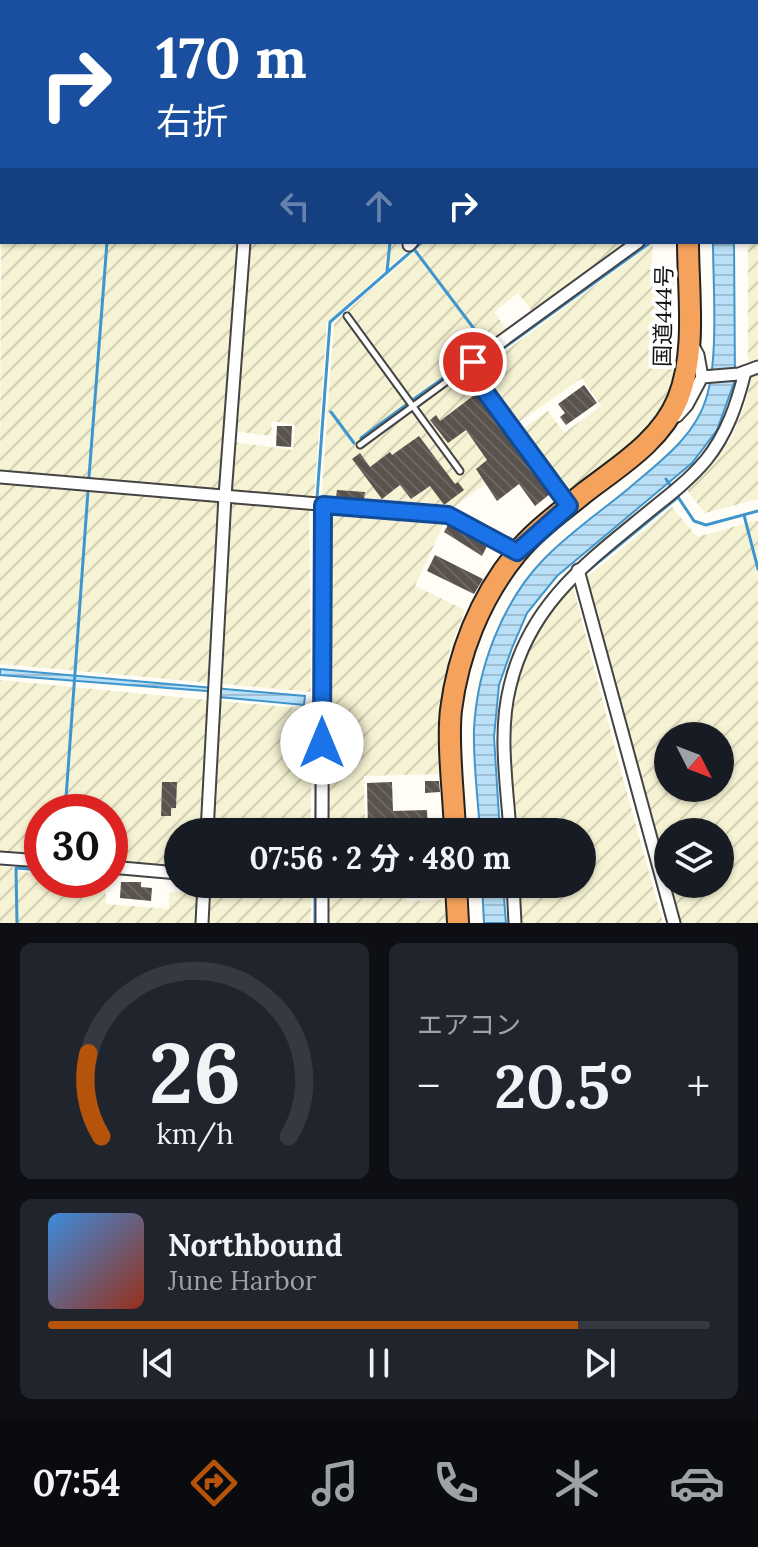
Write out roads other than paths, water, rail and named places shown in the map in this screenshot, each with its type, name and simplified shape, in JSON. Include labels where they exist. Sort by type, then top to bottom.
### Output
[{"type":"highway","name":"国道444号","points":[[455,818],[451,712],[460,662],[478,616],[517,552],[645,446],[665,423],[685,378],[688,244]]},
{"type":"highway","points":[[457,898],[458,923]]},
{"type":"street","points":[[208,818],[225,496],[244,244]]},
{"type":"street","points":[[569,506],[470,368],[473,362],[635,244]]},
{"type":"street","points":[[665,423],[679,414],[704,377],[698,355],[688,341]]},
{"type":"street","points":[[704,377],[742,373],[758,367]]},
{"type":"street","points":[[509,818],[504,735],[509,687],[536,620],[578,570],[674,491],[707,459],[726,431],[738,401],[742,373]]},
{"type":"street","points":[[0,477],[448,515],[517,552]]},
{"type":"street","points":[[322,818],[323,505]]},
{"type":"street","points":[[578,570],[674,923]]},
{"type":"street","points":[[0,858],[24,860]]},
{"type":"street","points":[[128,869],[164,872]]},
{"type":"street","points":[[202,923],[203,898]]},
{"type":"street","points":[[322,898],[322,923]]},
{"type":"street","points":[[514,898],[515,923]]},
{"type":"lane","points":[[347,316],[460,471]]},
{"type":"lane","points":[[360,445],[465,368],[470,368]]},
{"type":"water","points":[[713,244],[734,244],[735,380],[717,430],[692,463],[557,576],[527,613],[499,685],[494,737],[499,818],[479,818],[475,768],[476,706],[486,660],[504,616],[529,576],[544,559],[684,438],[706,399],[713,364]]},
{"type":"water","points":[[0,669],[305,696],[304,705],[219,697],[219,692],[0,675]]},
{"type":"water","points":[[483,898],[504,898],[506,923],[484,923]]},
{"type":"waterway","points":[[89,477],[107,244]]},
{"type":"waterway","points":[[387,272],[390,244]]},
{"type":"waterway","points":[[317,498],[330,322],[420,244]]},
{"type":"waterway","points":[[494,355],[648,244]]},
{"type":"waterway","points":[[414,249],[487,346]]},
{"type":"waterway","points":[[452,372],[468,360]]},
{"type":"waterway","points":[[414,399],[445,377]]},
{"type":"waterway","points":[[361,438],[406,405]]},
{"type":"waterway","points":[[331,412],[354,443]]},
{"type":"waterway","points":[[666,479],[694,521],[706,525],[758,511]]},
{"type":"waterway","points":[[66,794],[88,491]]},
{"type":"waterway","points":[[585,573],[678,497]]},
{"type":"waterway","points":[[316,818],[317,511]]},
{"type":"waterway","points":[[744,515],[758,569]]},
{"type":"waterway","points":[[620,745],[668,923]]},
{"type":"waterway","points":[[17,923],[16,868],[24,869]]},
{"type":"waterway","points":[[315,898],[315,923]]}]
